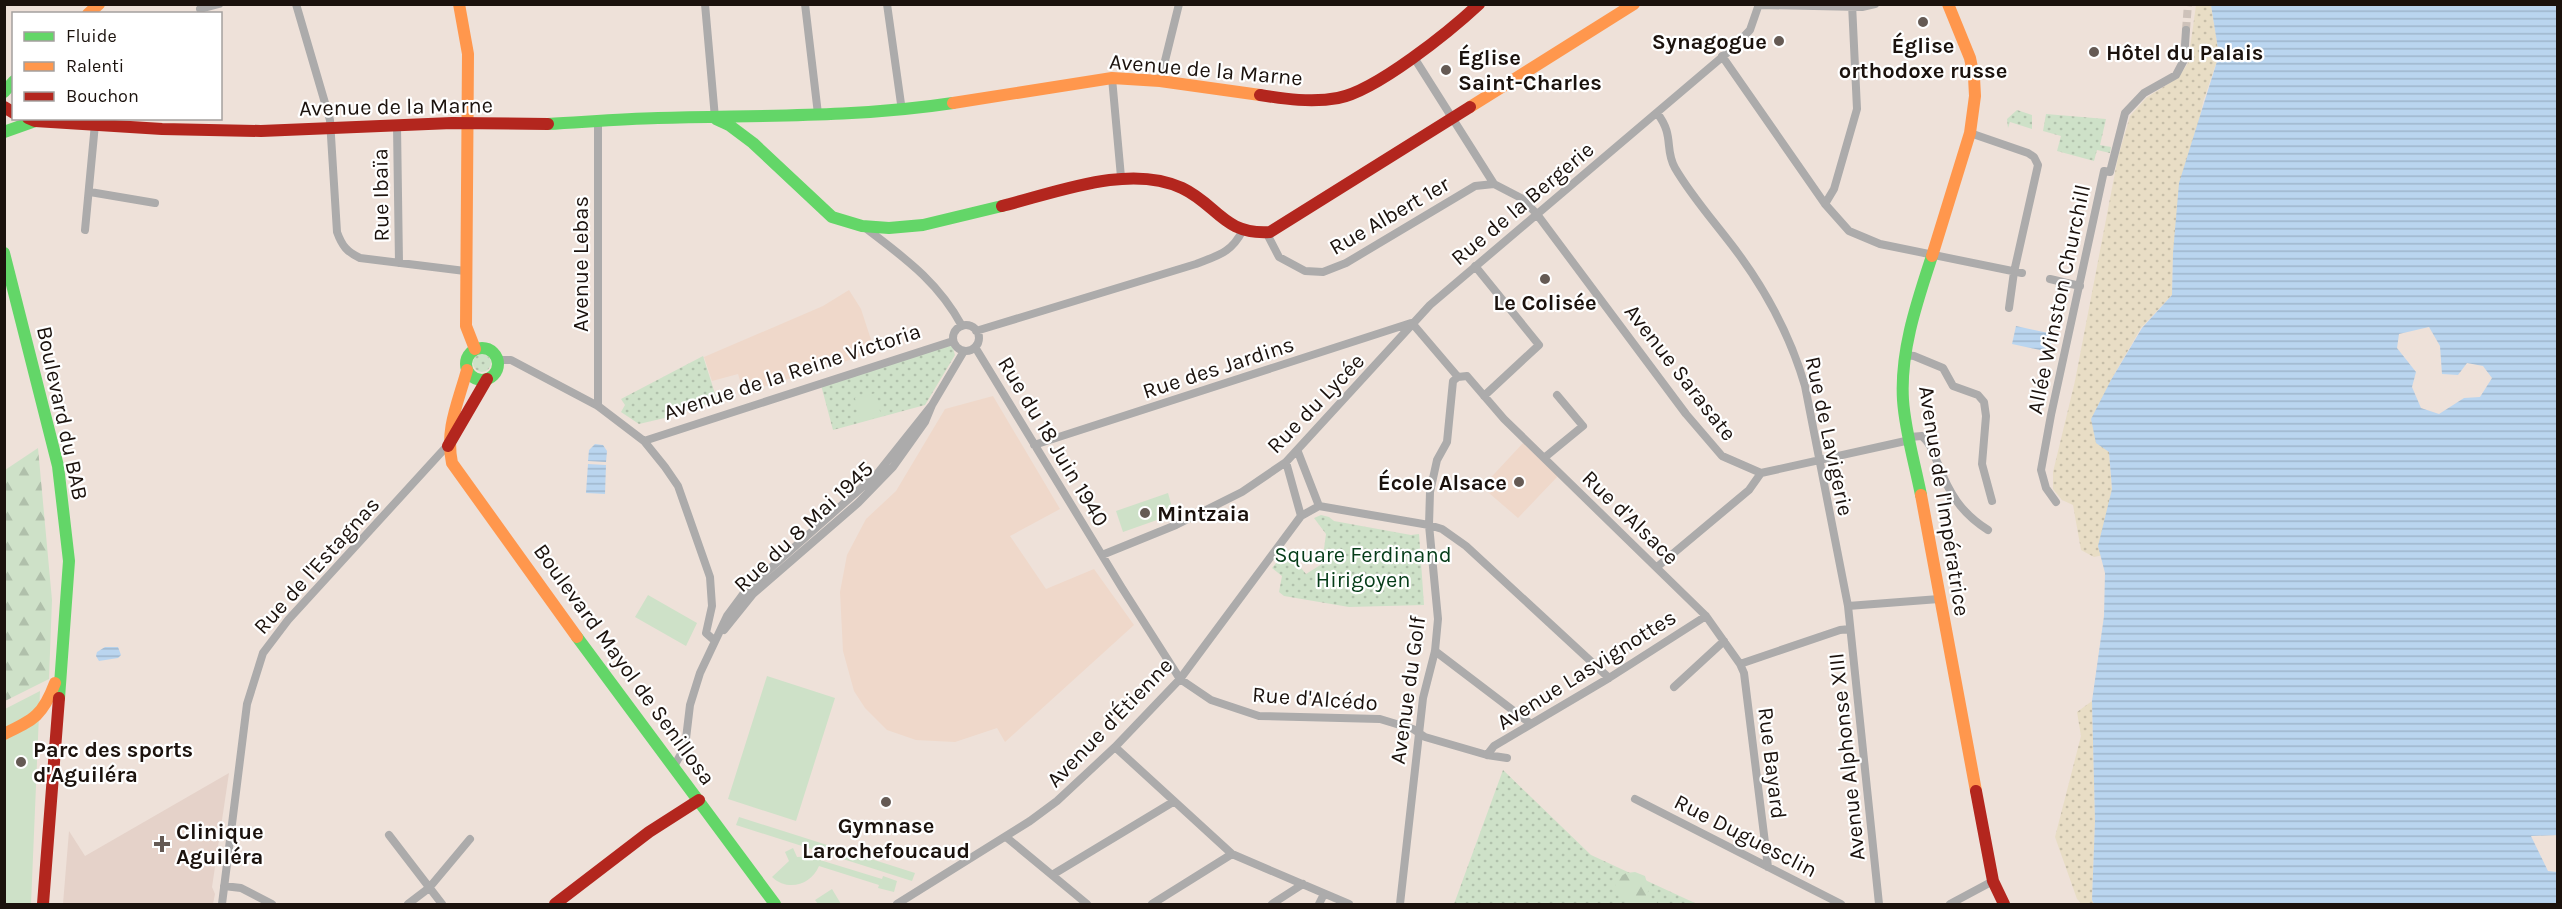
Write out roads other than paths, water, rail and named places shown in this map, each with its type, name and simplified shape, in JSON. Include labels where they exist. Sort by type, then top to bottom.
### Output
[{"type":"main road","points":[[459,4],[468,54],[466,327],[475,349]]},
{"type":"main road","name":"Avenue de la Marne","points":[[4,132],[31,120],[162,129],[330,129],[468,124],[598,123],[658,117],[758,117],[902,111],[1112,78],[1160,81],[1293,100],[1339,98],[1375,82],[1450,31],[1479,4]]},
{"type":"main road","points":[[715,118],[729,125],[750,141],[832,217],[862,226],[889,228],[923,225],[1121,177],[1162,182],[1183,188],[1226,222],[1253,233],[1268,232],[1634,4]]},
{"type":"main road","name":"Avenue de l'Impératrice","points":[[1948,4],[1971,60],[1976,84],[1970,133],[1920,292],[1905,355],[1904,401],[1993,881],[2004,904]]},
{"type":"main road","points":[[750,141],[749,127],[758,117]]},
{"type":"main road","name":"Boulevard du BAB","points":[[4,253],[58,466],[69,561],[55,763],[55,828],[50,904]]},
{"type":"main road","points":[[447,446],[487,380],[498,370],[498,360],[489,349],[475,349]]},
{"type":"main road","points":[[447,446],[448,423],[461,392],[467,370],[466,360],[475,349]]},
{"type":"main road","points":[[467,370],[473,377],[487,380]]},
{"type":"main road","name":"Boulevard Mayol de Senillosa","points":[[447,446],[452,463],[673,768],[775,904]]},
{"type":"main road","points":[[4,734],[45,711],[58,676],[62,655]]},
{"type":"main road","name":"Boulevard du BAB","points":[[43,904],[47,822],[55,763]]},
{"type":"main road","points":[[555,904],[649,832],[699,800]]},
{"type":"street","points":[[200,9],[219,4]]},
{"type":"street","points":[[296,4],[330,120],[337,232],[341,243],[348,253],[360,258],[465,271]]},
{"type":"street","points":[[705,4],[715,118]]},
{"type":"street","points":[[806,4],[818,114]]},
{"type":"street","points":[[886,4],[902,111]]},
{"type":"street","points":[[1160,81],[1179,4]]},
{"type":"street","points":[[1759,5],[1852,5],[1862,7],[1875,4]]},
{"type":"street","name":"Rue de la Bergerie","points":[[1412,323],[1536,213],[1722,56],[1750,30],[1759,5]]},
{"type":"street","points":[[1825,204],[1834,189],[1857,109],[1852,5]]},
{"type":"street","name":"Allée Winston Churchill","points":[[2056,502],[2046,488],[2041,471],[2104,171],[2110,172],[2125,113],[2144,93],[2169,82],[2176,75],[2184,60],[2187,30]]},
{"type":"street","points":[[1413,56],[1494,183],[1521,198],[1536,213]]},
{"type":"street","points":[[1722,56],[1825,204],[1849,231],[1880,244],[2018,272]]},
{"type":"street","points":[[1112,78],[1121,177]]},
{"type":"street","name":"Rue de Lavigerie","points":[[1657,113],[1668,130],[1674,167],[1742,258],[1773,306],[1796,356],[1848,606]]},
{"type":"street","points":[[85,230],[95,123]]},
{"type":"street","name":"Avenue Lebas","points":[[598,123],[598,406]]},
{"type":"street","name":"Rue Ibaïa","points":[[397,126],[399,263]]},
{"type":"street","points":[[1970,133],[2028,153],[2034,157],[2038,165],[2009,308]]},
{"type":"street","name":"Rue Albert 1er","points":[[1268,232],[1279,257],[1305,271],[1323,272],[1346,263],[1475,186],[1494,183]]},
{"type":"street","points":[[90,192],[155,203]]},
{"type":"street","name":"Avenue Sarasate","points":[[1536,213],[1686,414],[1722,456],[1761,473]]},
{"type":"street","points":[[862,226],[925,274],[951,306],[962,326]]},
{"type":"street","points":[[976,331],[1196,264],[1226,252],[1236,243],[1243,230]]},
{"type":"street","points":[[1475,266],[1539,345],[1484,396]]},
{"type":"street","points":[[2050,279],[2080,286]]},
{"type":"street","name":"Rue d'Alsace","points":[[1412,323],[1458,374],[1458,377],[1467,376],[1544,458],[1706,616],[1740,664]]},
{"type":"street","name":"Rue des Jardins","points":[[1034,445],[1412,323]]},
{"type":"street","name":"Rue du Lycée","points":[[1102,555],[1176,525],[1232,497],[1286,462],[1298,452],[1412,323]]},
{"type":"street","points":[[962,326],[970,326],[976,331],[978,339],[975,347],[964,351],[953,341],[956,330],[962,326]]},
{"type":"street","name":"Avenue de la Reine Victoria","points":[[644,441],[953,341]]},
{"type":"street","name":"Rue du 18 Juin 1940","points":[[975,347],[1102,555]]},
{"type":"street","name":"Rue du 8 Mai 1945","points":[[673,768],[685,747],[690,705],[700,673],[715,641],[753,594],[878,484],[925,422],[932,405],[964,351]]},
{"type":"street","points":[[1905,355],[1914,356],[1943,368],[1953,386],[1978,395],[1984,402],[1986,416],[1982,464],[1992,501]]},
{"type":"street","points":[[498,360],[510,360],[598,406],[644,441],[678,486],[684,502],[710,576],[712,606],[706,633],[715,641]]},
{"type":"street","name":"Avenue du Golf","points":[[1400,904],[1418,734],[1423,698],[1435,651],[1438,619],[1429,525],[1430,492],[1437,460],[1447,442],[1453,381],[1458,377]]},
{"type":"street","points":[[1544,458],[1584,426],[1557,395]]},
{"type":"street","points":[[1657,567],[1749,490],[1761,473],[1922,436],[1933,449],[1950,495],[1966,514],[1988,530]]},
{"type":"street","name":"Rue de l'Estagnas","points":[[222,904],[247,704],[263,653],[288,620],[447,446]]},
{"type":"street","points":[[1298,452],[1319,506],[1442,529],[1466,546],[1609,678]]},
{"type":"street","points":[[1286,462],[1301,516]]},
{"type":"street","name":"Avenue d'Étienne","points":[[897,904],[1006,837],[1057,801],[1115,747],[1180,679],[1301,516],[1319,506]]},
{"type":"street","name":"Rue d'Alcédo","points":[[1102,555],[1180,679],[1211,700],[1259,716],[1380,719],[1413,729],[1418,734]]},
{"type":"street","points":[[1848,606],[1939,599]]},
{"type":"street","name":"Avenue Alphonse XIII","points":[[1848,606],[1879,904]]},
{"type":"street","name":"Avenue Lasvignottes","points":[[1486,755],[1494,746],[1609,678],[1706,616]]},
{"type":"street","points":[[1740,664],[1840,630],[1850,629]]},
{"type":"street","points":[[1674,687],[1724,641]]},
{"type":"street","points":[[1435,651],[1531,724]]},
{"type":"street","name":"Rue Bayard","points":[[1740,664],[1744,673],[1768,867]]},
{"type":"street","points":[[1418,734],[1486,755],[1507,758]]},
{"type":"street","points":[[1115,747],[1232,854],[1349,904]]},
{"type":"street","name":"Rue Duguesclin","points":[[1635,799],[1841,904]]},
{"type":"street","points":[[1052,875],[1173,802]]},
{"type":"street","points":[[390,835],[442,904]]},
{"type":"street","points":[[1006,837],[1087,904]]},
{"type":"street","points":[[408,904],[429,888],[470,839]]},
{"type":"street","points":[[1152,904],[1232,854]]},
{"type":"street","points":[[1950,904],[1993,881]]},
{"type":"street","points":[[1272,904],[1303,884]]},
{"type":"street","points":[[224,886],[241,888],[272,904]]},
{"type":"street","points":[[1319,904],[1324,894]]},
{"type":"water","points":[[2211,5],[2557,5],[2558,835],[2531,836],[2548,871],[2557,872],[2557,904],[2094,904],[2092,900],[2095,821],[2092,701],[2104,616],[2105,573],[2098,546],[2112,489],[2109,452],[2096,443],[2091,419],[2142,328],[2172,295],[2179,183],[2219,55]],"holes":[[[2429,327],[2440,346],[2442,374],[2458,375],[2467,363],[2483,366],[2492,378],[2480,397],[2464,398],[2439,414],[2421,408],[2412,387],[2416,372],[2397,348],[2399,334]]]},
{"type":"water","points":[[2016,326],[2053,334],[2049,352],[2012,344]]},
{"type":"water","points":[[595,444],[603,445],[607,451],[606,462],[588,461],[589,450]]},
{"type":"water","points":[[588,464],[606,465],[605,494],[586,493]]},
{"type":"water","points":[[105,647],[118,647],[121,655],[118,658],[99,661],[96,656],[97,652]]},
{"type":"tunnel","points":[[2186,30],[2188,4]]},
{"type":"place","name":"Église orthodoxe russe","points":[[1923,22]]},
{"type":"place","name":"Synagogue","points":[[1779,41]]},
{"type":"place","name":"Hôtel du Palais","points":[[2094,52]]},
{"type":"place","name":"Église Saint-Charles","points":[[1446,70]]},
{"type":"place","name":"Le Colisée","points":[[1545,279]]},
{"type":"place","name":"École Alsace","points":[[1519,482]]},
{"type":"place","name":"Mintzaia","points":[[1145,513]]},
{"type":"place","name":"Parc des sports d'Aguiléra","points":[[21,762]]},
{"type":"place","name":"Gymnase Larochefoucaud","points":[[886,802]]},
{"type":"place","name":"Clinique Aguiléra","points":[[162,844]]},
{"type":"park label","name":"Square Ferdinand Hirigoyen","points":[[1363,566]]}]
